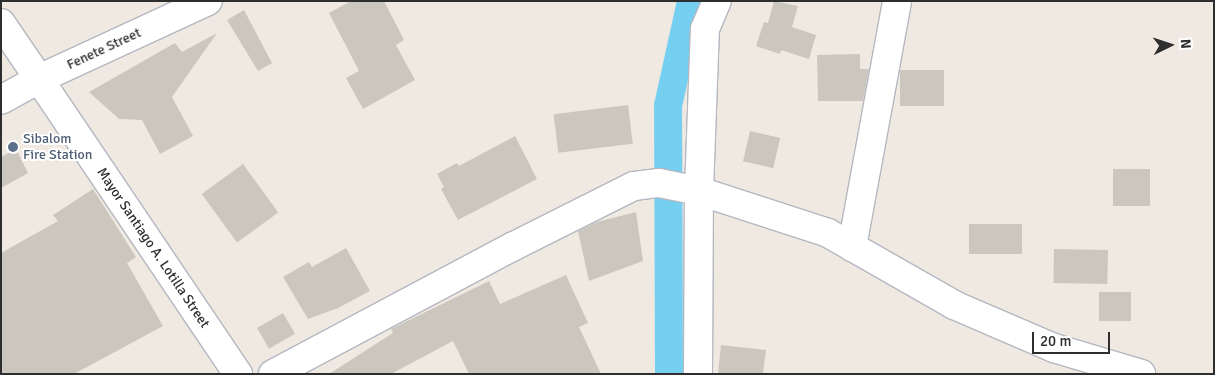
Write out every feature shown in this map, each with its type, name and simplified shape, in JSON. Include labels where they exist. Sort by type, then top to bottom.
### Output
[{"type":"street","name":"Fenete Street","points":[[1,100],[39,79],[208,1]]},
{"type":"street","points":[[698,374],[692,189],[705,29],[716,1]]},
{"type":"street","points":[[852,247],[897,1]]},
{"type":"street","name":"Mayor Santiago A. Lotilla Street","points":[[1,23],[238,374]]},
{"type":"street","points":[[273,374],[512,247],[634,186],[659,183],[692,189],[828,233],[954,305],[1054,348],[1141,374]]},
{"type":"building","points":[[351,1],[384,1],[404,40],[396,45],[415,80],[363,109],[346,78],[359,71],[329,13]]},
{"type":"building","points":[[774,1],[798,6],[792,27],[816,35],[809,59],[781,50],[780,54],[756,46],[764,22],[768,23]]},
{"type":"building","points":[[244,10],[272,63],[258,71],[227,20]]},
{"type":"building","points":[[217,33],[172,97],[193,136],[160,154],[142,120],[119,119],[89,92],[175,43],[182,52]]},
{"type":"building","points":[[860,54],[860,69],[869,69],[863,101],[818,101],[817,55]]},
{"type":"building","points":[[900,70],[944,70],[944,106],[900,106]]},
{"type":"building","points":[[628,105],[633,144],[558,153],[554,114]]},
{"type":"building","points":[[750,131],[780,138],[773,168],[743,161]]},
{"type":"building","points":[[515,136],[537,179],[458,220],[441,189],[444,187],[437,174],[457,163],[459,166]]},
{"type":"building","points":[[16,149],[28,173],[1,188],[1,157]]},
{"type":"building","points":[[243,164],[278,213],[237,243],[202,194]]},
{"type":"building","points":[[1113,169],[1150,169],[1150,206],[1113,206]]},
{"type":"building","points":[[93,189],[136,257],[127,263],[163,326],[74,374],[1,374],[1,253],[58,221],[53,215]]},
{"type":"building","points":[[636,212],[643,261],[589,281],[578,231],[597,222]]},
{"type":"building","points":[[969,224],[1022,224],[1022,254],[969,254]]},
{"type":"building","points":[[346,248],[370,291],[338,308],[308,319],[283,277],[309,262],[312,267]]},
{"type":"building","points":[[1054,249],[1108,250],[1107,284],[1053,283]]},
{"type":"building","points":[[566,275],[588,323],[579,327],[601,374],[469,374],[453,341],[391,374],[329,374],[393,333],[391,329],[489,281],[500,304]]},
{"type":"building","points":[[1099,292],[1131,292],[1131,321],[1099,321]]},
{"type":"building","points":[[283,313],[295,334],[269,349],[257,328]]},
{"type":"building","points":[[721,345],[766,350],[763,374],[718,374]]},
{"type":"waterway","points":[[669,374],[668,106],[691,1]]},
{"type":"place","name":"Sibalom Fire Station","points":[[13,147]]}]
